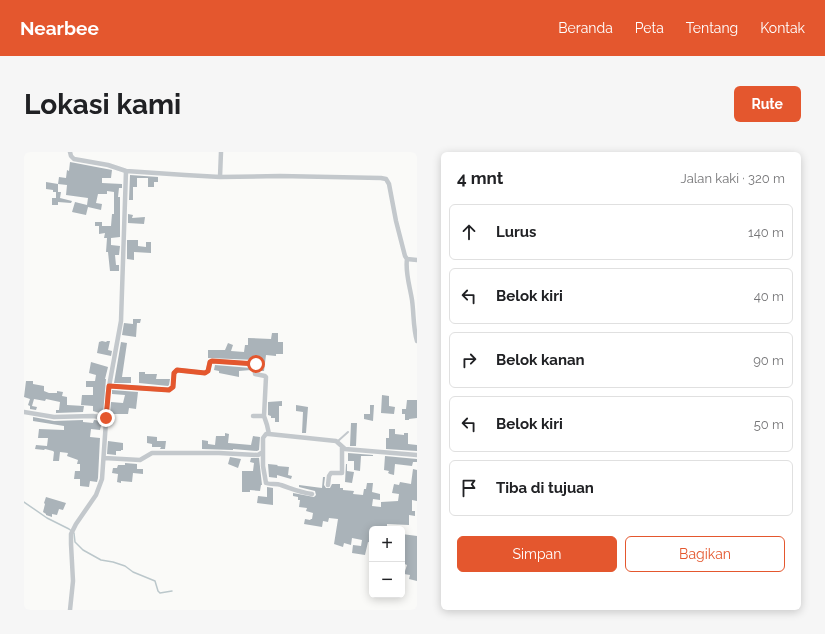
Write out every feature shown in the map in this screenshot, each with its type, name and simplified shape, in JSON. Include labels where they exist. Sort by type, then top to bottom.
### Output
[{"type":"street","points":[[70,152],[74,159],[108,165],[126,171],[220,177],[280,176],[384,178],[390,184],[396,221],[407,259],[415,335],[417,341]]},
{"type":"street","points":[[220,177],[221,152]]},
{"type":"street","points":[[70,610],[73,581],[70,544],[71,534],[100,488],[102,479],[109,386],[121,321],[126,171]]},
{"type":"street","points":[[407,259],[417,260]]},
{"type":"street","points":[[109,386],[169,390],[173,387],[174,373],[177,370],[205,373],[208,371],[210,362],[212,361],[255,364],[255,374],[266,377],[264,416],[269,434]]},
{"type":"street","points":[[24,412],[54,417],[93,416],[106,418]]},
{"type":"street","points":[[253,416],[264,416]]},
{"type":"street","points":[[312,494],[300,492],[280,484],[266,483],[263,466],[263,438],[266,434],[338,441],[342,448],[342,473],[331,473],[329,476],[328,485]]},
{"type":"street","points":[[342,448],[417,455]]},
{"type":"street","points":[[104,458],[140,460],[152,453],[219,453],[258,455],[263,452]]},
{"type":"lane","points":[[338,441],[348,432]]},
{"type":"building","points":[[70,162],[112,170],[111,178],[102,178],[102,183],[122,184],[122,188],[119,188],[118,197],[120,197],[120,237],[111,238],[111,245],[120,246],[119,255],[115,255],[116,265],[119,265],[119,271],[110,271],[108,252],[106,252],[107,238],[104,238],[105,233],[99,234],[99,226],[95,226],[95,222],[102,222],[102,226],[111,226],[112,214],[114,214],[114,192],[107,191],[107,194],[98,194],[96,203],[102,204],[101,210],[88,207],[86,215],[72,212],[75,202],[87,205],[88,198],[66,195],[67,185],[58,184],[59,177],[66,178],[67,170],[69,171]]},
{"type":"building","points":[[130,175],[158,177],[158,182],[154,182],[154,187],[148,187],[148,178],[137,178],[137,187],[133,187],[133,200],[129,200]]},
{"type":"building","points":[[46,182],[58,184],[58,192],[53,192],[53,190],[46,189]]},
{"type":"building","points":[[56,192],[61,192],[60,198],[72,201],[71,203],[58,202],[58,205],[52,205],[52,198],[56,198]]},
{"type":"building","points":[[128,214],[133,215],[132,218],[145,217],[144,224],[128,223]]},
{"type":"building","points":[[127,240],[138,240],[138,246],[146,247],[146,242],[151,242],[151,253],[134,252],[134,260],[127,259]]},
{"type":"building","points":[[133,319],[141,319],[140,323],[137,323],[136,337],[122,335],[124,323],[133,324]]},
{"type":"building","points":[[272,333],[278,333],[278,342],[283,342],[283,354],[276,354],[276,356],[266,355],[264,371],[259,371],[256,360],[208,358],[208,350],[225,350],[228,343],[233,345],[231,351],[244,352],[245,345],[248,345],[248,338],[271,339]]},
{"type":"building","points":[[110,341],[108,350],[112,351],[111,356],[97,353],[99,342]]},
{"type":"building","points":[[121,342],[127,343],[122,377],[131,377],[131,383],[114,383]]},
{"type":"building","points":[[91,362],[108,367],[105,379],[103,414],[93,411],[93,406],[81,405],[82,395],[93,395],[93,387],[86,387],[86,381],[95,381],[96,375],[89,373]]},
{"type":"building","points":[[215,365],[251,368],[251,370],[239,371],[239,377],[219,373],[219,371],[214,370]]},
{"type":"building","points":[[139,372],[145,372],[145,374],[157,374],[156,379],[170,379],[169,385],[139,383]]},
{"type":"building","points":[[26,381],[33,381],[33,384],[44,386],[44,391],[49,393],[57,393],[57,391],[63,392],[62,396],[67,397],[67,405],[84,406],[83,412],[56,413],[56,410],[59,410],[60,402],[46,399],[45,401],[34,399],[32,406],[37,407],[36,410],[30,409],[30,406],[28,405],[30,399],[24,397]]},
{"type":"building","points":[[112,390],[138,392],[136,409],[129,408],[128,414],[110,414],[111,402],[123,403],[125,395],[112,394]]},
{"type":"building","points":[[382,395],[389,396],[389,406],[395,407],[394,414],[381,413]]},
{"type":"building","points":[[407,400],[417,400],[417,418],[405,420],[405,414],[402,414],[402,409],[406,409]]},
{"type":"building","points":[[282,401],[282,406],[279,406],[279,422],[275,422],[275,418],[271,418],[271,416],[268,415],[268,402]]},
{"type":"building","points":[[296,405],[308,407],[306,433],[302,433],[303,412],[296,411]]},
{"type":"building","points":[[370,405],[374,405],[373,421],[364,419],[364,414],[370,414]]},
{"type":"building","points":[[33,417],[54,421],[83,420],[83,422],[93,423],[94,420],[102,421],[100,430],[91,429],[90,437],[100,438],[97,482],[90,481],[89,487],[80,486],[80,479],[74,479],[75,471],[80,471],[80,464],[77,464],[78,460],[67,456],[68,453],[60,452],[59,461],[53,461],[53,451],[35,449],[36,445],[47,446],[48,438],[38,438],[39,429],[64,430],[64,426],[33,421]]},
{"type":"building","points":[[351,423],[357,423],[356,446],[350,446]]},
{"type":"building","points":[[389,429],[395,429],[395,434],[404,435],[404,433],[408,433],[408,444],[417,445],[417,451],[386,449],[386,438],[389,438]]},
{"type":"building","points":[[225,433],[229,434],[228,443],[251,445],[253,436],[260,437],[259,450],[202,449],[202,440],[208,441],[208,444],[215,445],[216,436],[225,436]]},
{"type":"building","points":[[147,436],[157,437],[157,441],[166,441],[165,449],[160,449],[161,447],[152,447],[152,444],[147,443]]},
{"type":"building","points":[[108,441],[123,443],[123,450],[116,451],[116,455],[107,454]]},
{"type":"building","points":[[348,453],[373,456],[361,456],[360,471],[354,470],[354,461],[348,461]]},
{"type":"building","points":[[385,456],[417,459],[417,462],[413,462],[412,466],[395,464],[394,475],[388,473],[389,471],[384,470]]},
{"type":"building","points":[[230,457],[241,459],[238,468],[228,464]]},
{"type":"building","points":[[251,458],[259,458],[262,485],[260,491],[250,490],[250,492],[242,492],[242,471],[253,471],[254,463],[250,462]]},
{"type":"building","points":[[125,463],[137,464],[137,469],[143,469],[143,474],[133,473],[132,482],[117,482],[118,474],[112,473],[113,468],[117,468],[118,465],[125,465]]},
{"type":"building","points":[[268,464],[289,467],[288,475],[292,476],[291,479],[277,475],[277,478],[269,477]]},
{"type":"building","points":[[346,464],[347,471],[354,472],[352,483],[345,482]]},
{"type":"building","points":[[413,469],[417,470],[417,501],[412,500],[412,511],[415,511],[415,516],[409,515],[409,525],[387,524],[387,526],[369,526],[369,542],[365,555],[352,553],[353,545],[361,546],[362,540],[352,538],[351,545],[344,543],[343,547],[334,544],[338,519],[329,518],[328,522],[323,521],[322,527],[304,524],[305,519],[312,519],[313,513],[306,511],[307,508],[299,507],[300,500],[298,500],[298,497],[293,496],[293,493],[314,497],[316,495],[315,491],[299,487],[299,485],[322,488],[323,477],[325,477],[324,485],[326,488],[330,488],[332,484],[340,484],[340,488],[343,488],[343,490],[354,491],[353,494],[363,495],[367,483],[373,483],[372,492],[380,494],[380,500],[373,499],[372,506],[381,507],[381,502],[398,501],[399,494],[392,493],[394,484],[399,485],[400,482],[411,484]]},
{"type":"building","points":[[267,487],[273,488],[273,505],[257,503],[258,496],[267,497]]},
{"type":"building","points":[[46,497],[66,503],[63,510],[59,509],[57,515],[52,514],[52,517],[46,515],[43,512]]},
{"type":"building","points":[[405,534],[417,536],[417,581],[409,579],[410,575],[405,574],[407,565],[405,564]]},
{"type":"waterway","points":[[24,502],[47,518],[74,533],[75,542],[83,550],[101,560],[125,566],[133,572],[155,581],[160,593],[172,591]]},
{"type":"route","points":[[106,418],[109,386],[169,390],[173,387],[174,373],[177,370],[205,373],[208,371],[210,362],[212,361],[256,364]]}]
